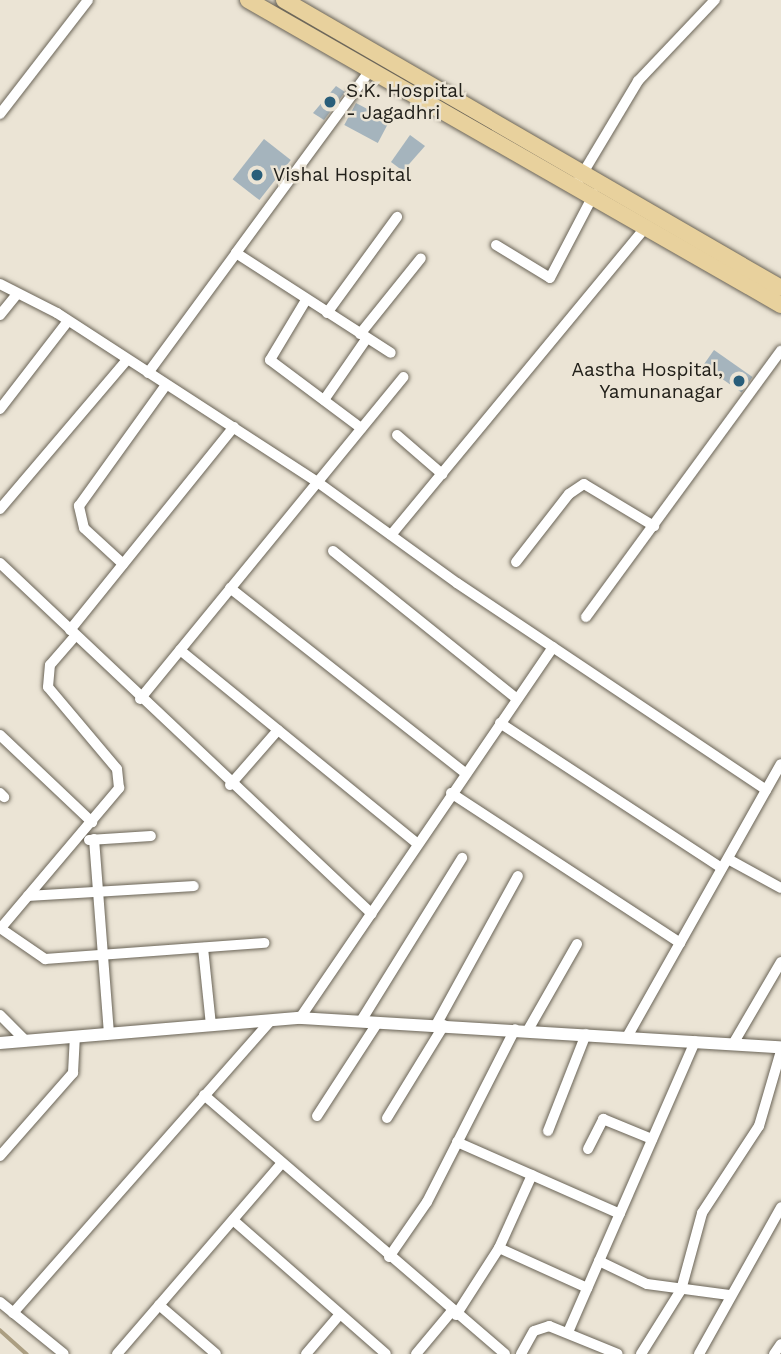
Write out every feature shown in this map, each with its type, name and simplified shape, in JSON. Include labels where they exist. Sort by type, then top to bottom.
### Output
[{"type":"main road","points":[[248,0],[371,68],[581,177],[781,288]]},
{"type":"main road","points":[[284,0],[581,177],[594,194],[781,305]]},
{"type":"street","points":[[0,114],[88,0]]},
{"type":"street","points":[[581,177],[638,81],[715,0]]},
{"type":"street","points":[[148,373],[371,68]]},
{"type":"street","points":[[496,245],[550,278],[594,194]]},
{"type":"street","points":[[327,313],[397,217]]},
{"type":"street","points":[[391,535],[647,225]]},
{"type":"street","points":[[236,253],[391,354]]},
{"type":"street","points":[[324,400],[363,336],[421,258]]},
{"type":"street","points":[[0,284],[68,321],[316,481],[553,647],[766,790]]},
{"type":"street","points":[[0,315],[16,295]]},
{"type":"street","points":[[306,300],[269,356],[361,428]]},
{"type":"street","points":[[0,409],[68,321]]},
{"type":"street","points":[[586,617],[781,351]]},
{"type":"street","points":[[0,509],[127,360]]},
{"type":"street","points":[[140,699],[316,481],[404,377]]},
{"type":"street","points":[[123,564],[84,528],[79,506],[166,385]]},
{"type":"street","points":[[234,427],[123,564],[73,633],[47,676],[54,697],[121,778],[92,822],[0,928],[45,959],[264,943]]},
{"type":"street","points":[[397,435],[442,474]]},
{"type":"street","points":[[516,562],[569,494],[584,484],[654,526]]},
{"type":"street","points":[[333,551],[517,699]]},
{"type":"street","points":[[0,563],[230,785],[372,914]]},
{"type":"street","points":[[230,588],[465,773]]},
{"type":"street","points":[[300,1018],[553,647]]},
{"type":"street","points":[[180,650],[418,844]]},
{"type":"street","points":[[500,723],[722,868]]},
{"type":"street","points":[[230,785],[278,730]]},
{"type":"street","points":[[0,735],[92,822]]},
{"type":"street","points":[[627,1037],[780,769]]},
{"type":"street","points":[[451,793],[680,943]]},
{"type":"street","points":[[75,842],[151,836]]},
{"type":"street","points":[[94,839],[109,1033]]},
{"type":"street","points":[[361,1021],[462,858]]},
{"type":"street","points":[[728,859],[781,888]]},
{"type":"street","points":[[387,1118],[440,1025],[518,876]]},
{"type":"street","points":[[28,896],[194,887]]},
{"type":"street","points":[[390,1257],[521,1030],[577,944]]},
{"type":"street","points":[[203,948],[211,1025]]},
{"type":"street","points":[[733,1044],[781,962]]},
{"type":"street","points":[[0,1015],[26,1041]]},
{"type":"street","points":[[0,1043],[300,1018],[695,1041],[781,1049],[759,1126],[702,1213],[681,1290],[640,1354]]},
{"type":"street","points":[[13,1313],[270,1021]]},
{"type":"street","points":[[317,1115],[377,1022]]},
{"type":"street","points":[[548,1131],[586,1034]]},
{"type":"street","points":[[0,1156],[73,1073],[75,1036]]},
{"type":"street","points":[[569,1330],[695,1041]]},
{"type":"street","points":[[204,1095],[454,1313],[505,1354]]},
{"type":"street","points":[[588,1149],[603,1119],[652,1139]]},
{"type":"street","points":[[457,1142],[620,1214]]},
{"type":"street","points":[[117,1354],[282,1163]]},
{"type":"street","points":[[416,1354],[454,1313],[499,1248],[532,1175]]},
{"type":"street","points":[[699,1354],[729,1295],[781,1206]]},
{"type":"street","points":[[233,1220],[386,1354]]},
{"type":"street","points":[[499,1248],[587,1287]]},
{"type":"street","points":[[599,1261],[647,1284],[729,1295]]},
{"type":"street","points":[[0,1302],[64,1354]]},
{"type":"street","points":[[159,1305],[216,1354]]},
{"type":"street","points":[[306,1354],[341,1314]]},
{"type":"street","points":[[521,1354],[542,1327],[569,1330],[618,1354]]},
{"type":"street","points":[[774,1354],[781,1344]]},
{"type":"building","points":[[336,86],[345,92],[324,120],[313,113]]},
{"type":"building","points":[[356,103],[390,121],[378,143],[344,125]]},
{"type":"building","points":[[410,135],[425,146],[403,171],[391,162]]},
{"type":"building","points":[[264,139],[291,160],[259,200],[233,179]]},
{"type":"building","points":[[714,350],[753,377],[742,393],[703,366]]},
{"type":"waterway","points":[[0,1330],[27,1354]]},
{"type":"place","name":"S.K. Hospital - Jagadhri","points":[[330,102]]},
{"type":"place","name":"Vishal Hospital","points":[[257,175]]},
{"type":"place","name":"Aastha Hospital, Yamunanagar","points":[[739,381]]}]
